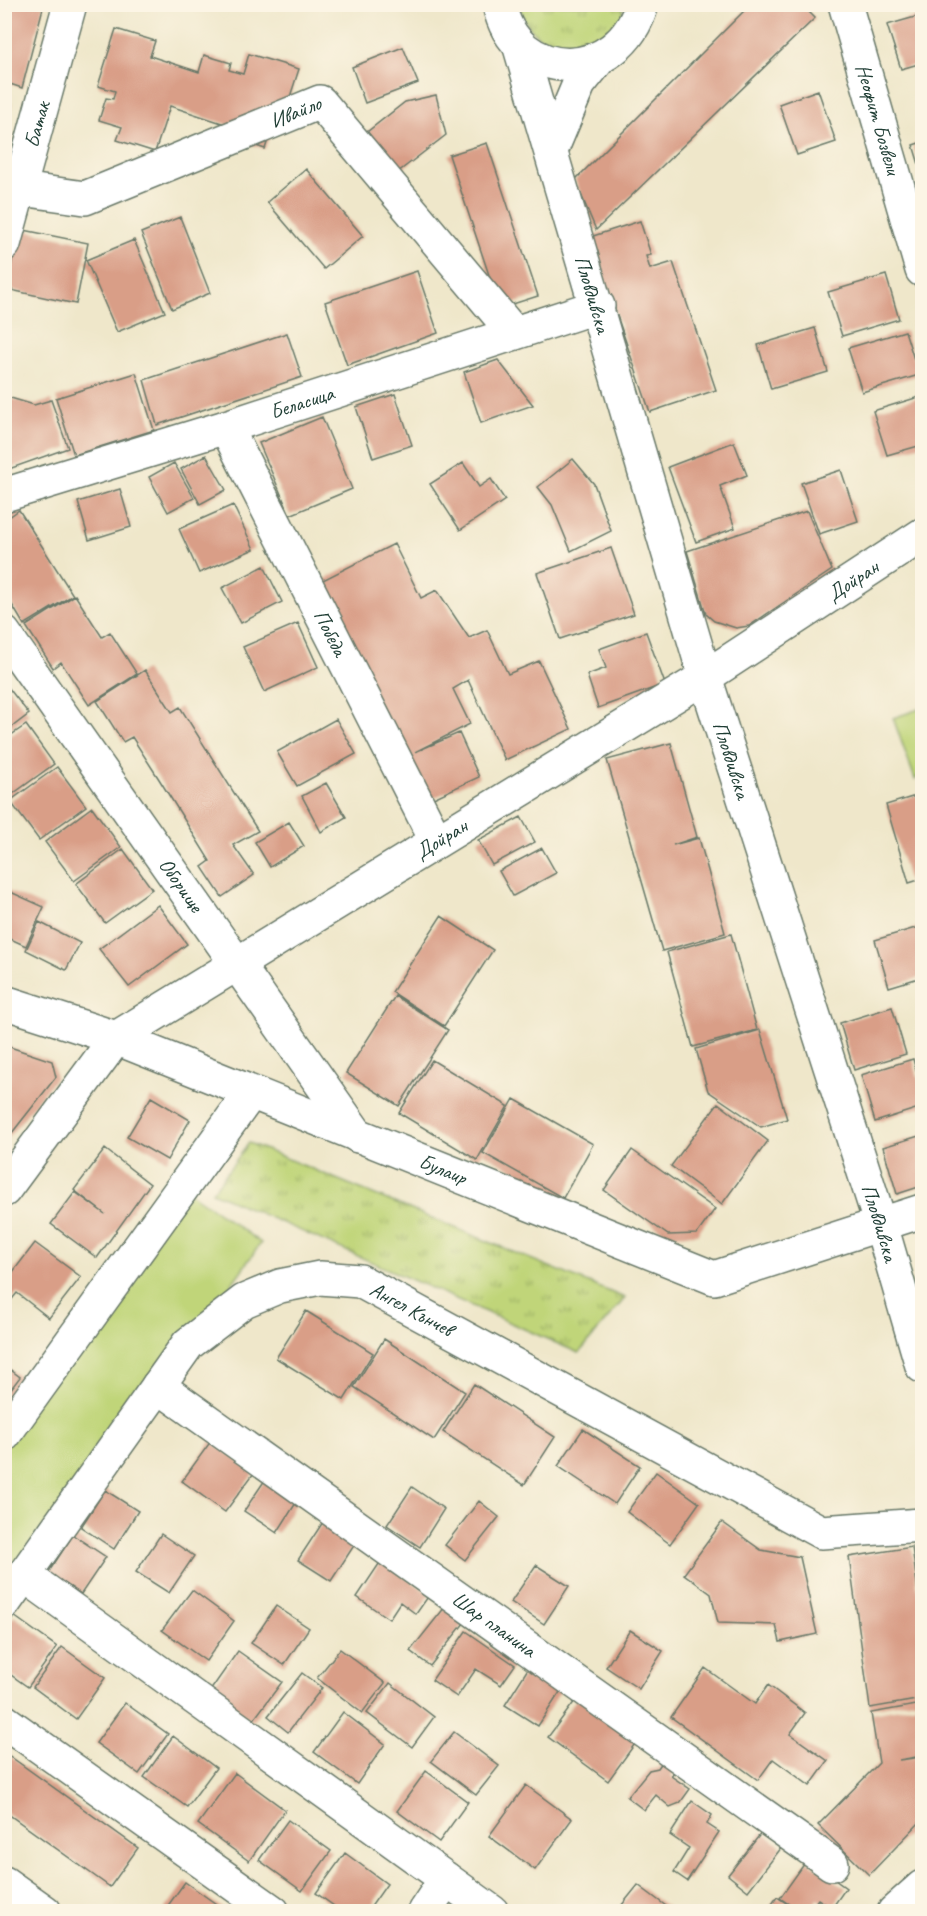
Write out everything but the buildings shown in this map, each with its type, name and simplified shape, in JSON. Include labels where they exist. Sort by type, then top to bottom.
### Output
[{"type":"street","name":"Батак","points":[[4,244],[21,189],[70,4]]},
{"type":"street","name":"Пловдивска","points":[[500,4],[507,27],[519,44],[598,306],[705,677],[881,1225],[922,1366]]},
{"type":"street","name":"Неофит Бозвели","points":[[845,4],[922,270]]},
{"type":"street","points":[[519,44],[537,56],[557,64],[579,64],[600,59],[615,50],[629,37],[644,10]]},
{"type":"street","points":[[551,151],[579,84],[600,59]]},
{"type":"street","name":"Ивайло","points":[[21,189],[85,198],[320,102],[514,333]]},
{"type":"street","name":"Беласица","points":[[4,495],[226,427],[598,306]]},
{"type":"street","name":"Победа","points":[[226,427],[436,840]]},
{"type":"street","name":"Дойран","points":[[4,1191],[116,1038],[705,677],[922,535]]},
{"type":"street","name":"Оборище","points":[[4,633],[358,1136]]},
{"type":"street","name":"Булаир","points":[[4,1002],[116,1038],[250,1094],[714,1278],[922,1211]]},
{"type":"street","points":[[4,1435],[250,1094]]},
{"type":"street","name":"Ангел Кънчев","points":[[4,1603],[188,1344],[244,1301],[280,1286],[320,1278],[360,1281],[821,1532],[922,1525]]},
{"type":"street","name":"Шар планина","points":[[158,1386],[832,1864]]},
{"type":"street","points":[[24,1575],[492,1911]]},
{"type":"street","points":[[4,1721],[273,1911]]},
{"type":"street","points":[[423,1911],[446,1879]]},
{"type":"street","points":[[4,1883],[45,1911]]},
{"type":"street","points":[[894,1911],[922,1887]]},
{"type":"green space","points":[[519,5],[622,5],[624,17],[602,41],[574,49],[563,48],[552,45],[535,33],[528,25]]},
{"type":"green space","points":[[922,708],[922,776],[915,779],[893,718]]},
{"type":"green space","points":[[249,1143],[625,1298],[579,1353],[212,1192]]},
{"type":"green space","points":[[182,1187],[261,1243],[5,1603],[5,1435]]}]
